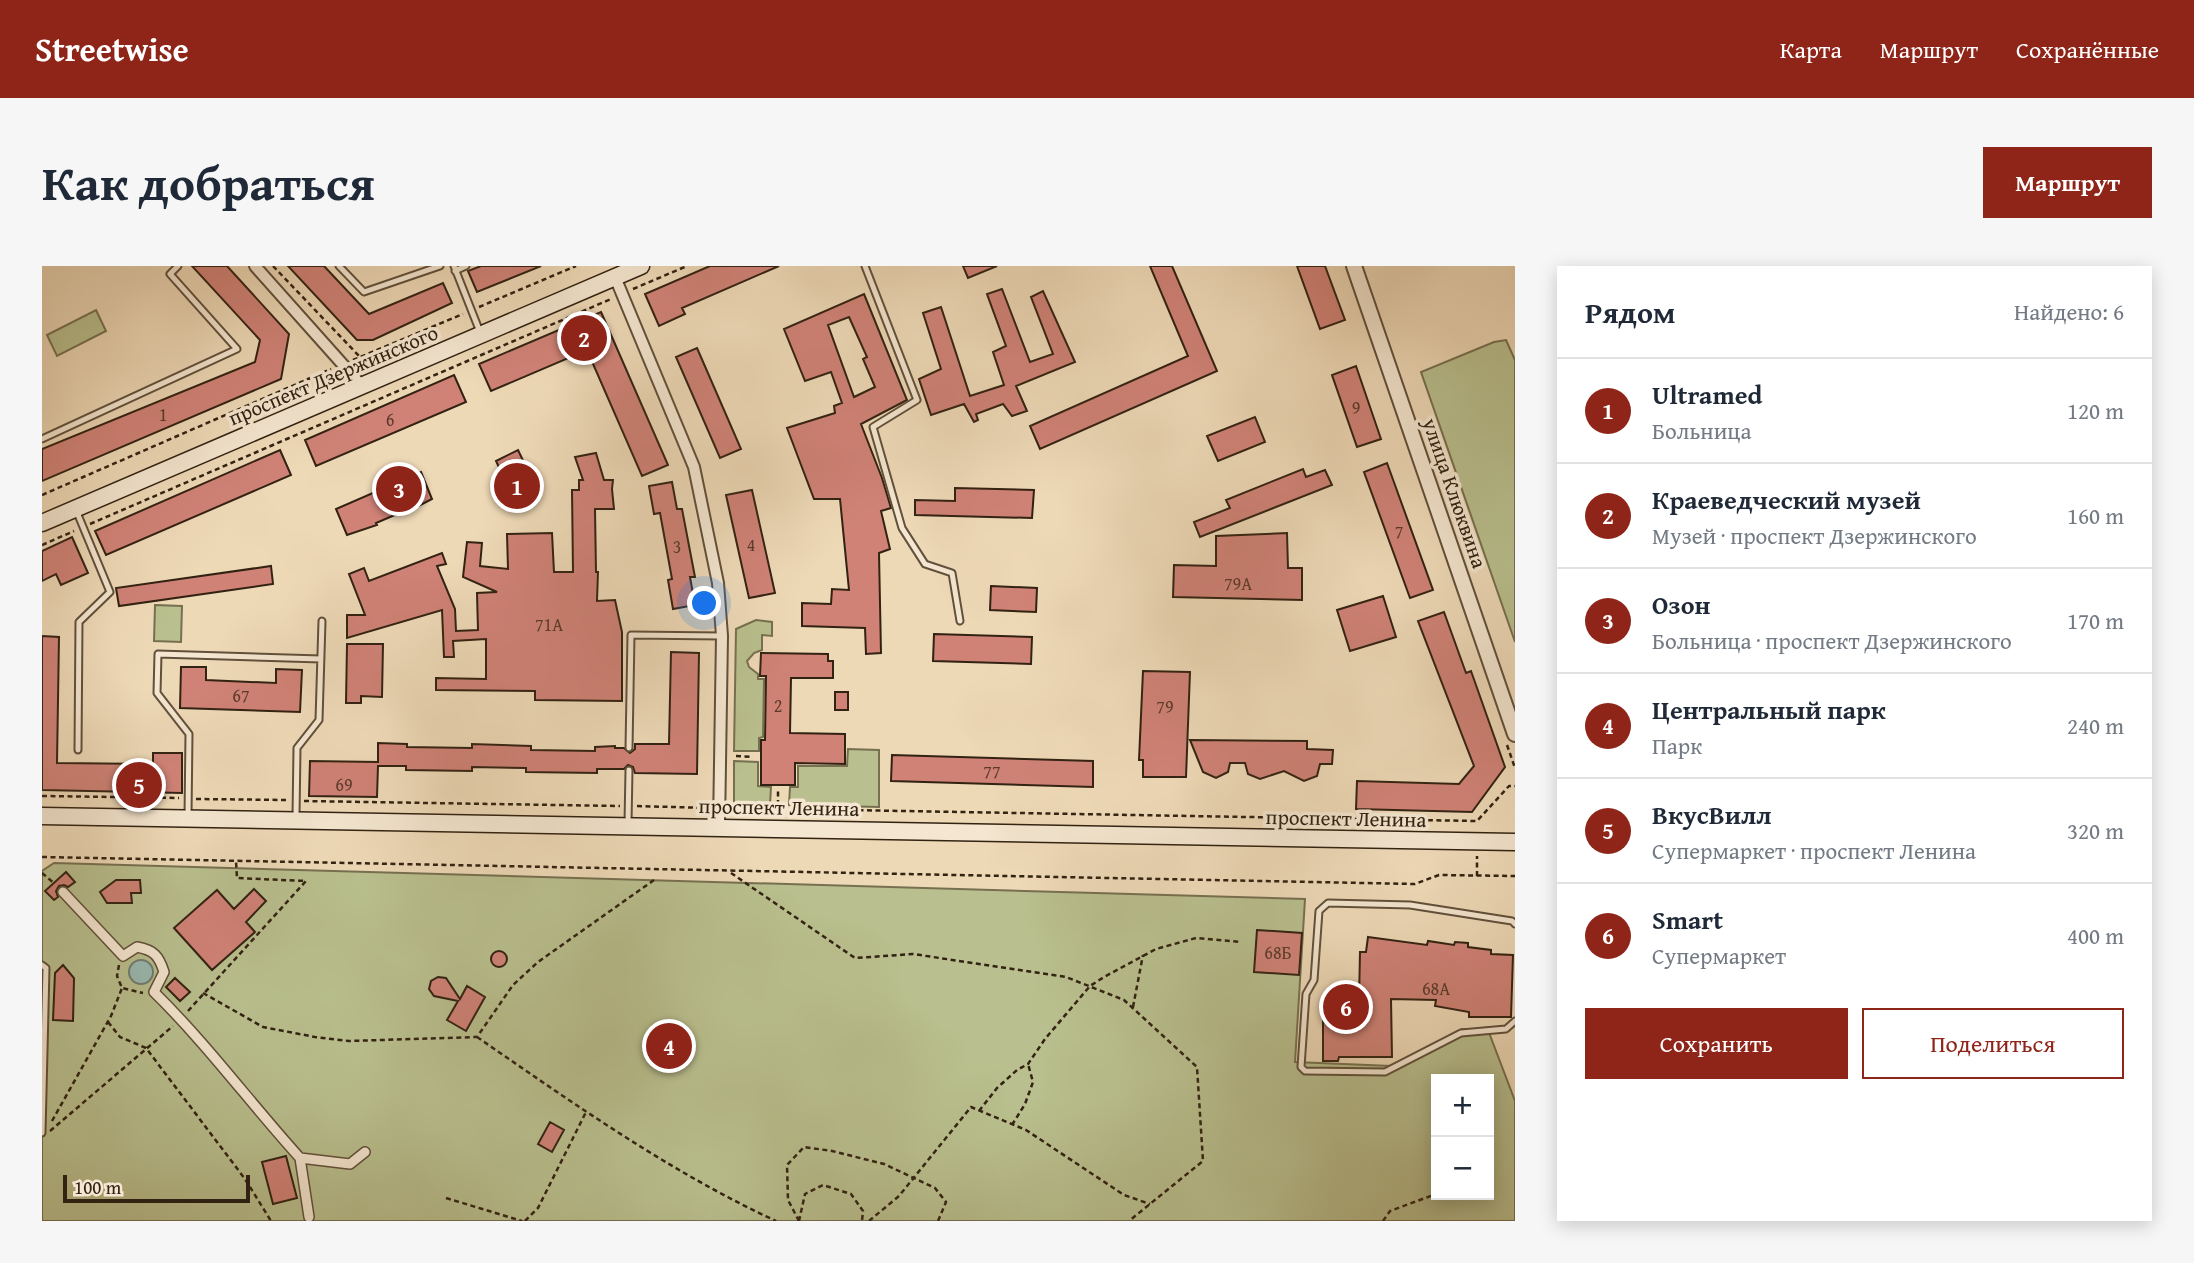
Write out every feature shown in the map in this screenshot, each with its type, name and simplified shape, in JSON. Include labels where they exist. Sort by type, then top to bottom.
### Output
[{"type":"main road","name":"проспект Дзержинского","points":[[42,523],[481,335],[613,272],[641,266]]},
{"type":"main road","name":"проспект Ленина","points":[[42,816],[1515,842]]},
{"type":"street","points":[[255,266],[362,386]]},
{"type":"street","name":"улица Клюквина","points":[[1354,266],[1515,734]]},
{"type":"street","points":[[613,272],[694,467],[718,583],[722,636],[719,827]]},
{"type":"street","points":[[64,892],[123,956],[136,947],[151,950],[160,959],[164,972],[154,992],[181,1019],[300,1158],[309,1217]]},
{"type":"street","points":[[300,1158],[350,1164],[365,1152]]},
{"type":"lane","points":[[42,439],[237,349],[170,274],[178,266]]},
{"type":"lane","points":[[339,266],[365,292],[440,266]]},
{"type":"lane","points":[[466,266],[455,268],[481,335]]},
{"type":"lane","points":[[865,266],[917,400],[873,427],[902,528],[925,564],[952,573],[960,621]]},
{"type":"lane","points":[[76,509],[110,592],[79,622],[78,750]]},
{"type":"lane","points":[[296,820],[297,748],[319,720],[322,621]]},
{"type":"lane","points":[[629,748],[631,635],[722,636]]},
{"type":"lane","points":[[188,819],[189,734],[157,693],[158,654],[321,659]]},
{"type":"lane","points":[[628,826],[629,769]]},
{"type":"lane","points":[[1515,924],[1512,921],[1410,905],[1328,903],[1319,911],[1314,980],[1306,993],[1301,1067],[1305,1071],[1385,1072],[1461,1033],[1506,1029],[1515,1021]]},
{"type":"lane","points":[[42,965],[46,968],[42,1136]]},
{"type":"path","points":[[273,266],[360,357]]},
{"type":"path","points":[[42,495],[576,266]]},
{"type":"path","points":[[42,545],[687,266]]},
{"type":"path","points":[[736,756],[752,757]]},
{"type":"path","points":[[42,796],[1477,821],[1509,786],[1515,786]]},
{"type":"path","points":[[778,788],[778,805]]},
{"type":"path","points":[[42,857],[1415,884],[1439,875],[1515,876]]},
{"type":"path","points":[[42,1136],[181,1019],[306,881],[237,878],[236,861]]},
{"type":"path","points":[[729,872],[855,958],[913,954],[1066,977],[1124,1000],[1197,1067],[1203,1161],[1129,1221]]},
{"type":"path","points":[[42,873],[64,892]]},
{"type":"path","points":[[477,1037],[513,985],[538,962],[654,880]]},
{"type":"path","points":[[979,1111],[1007,1079],[1028,1064],[1045,1039],[1090,986],[1156,948],[1196,938],[1241,942]]},
{"type":"path","points":[[1133,1008],[1143,955]]},
{"type":"path","points":[[42,1136],[108,1022],[122,988],[117,976],[119,961],[123,956]]},
{"type":"path","points":[[122,988],[138,993],[154,992]]},
{"type":"path","points":[[203,993],[263,1027],[315,1037],[349,1041],[477,1037],[619,1134],[749,1209],[776,1221]]},
{"type":"path","points":[[108,1022],[120,1037],[146,1048],[245,1179],[271,1221]]},
{"type":"path","points":[[1013,1125],[1033,1082],[1028,1064]]},
{"type":"path","points":[[869,1221],[898,1196],[971,1107],[1026,1130],[1124,1195],[1150,1204]]},
{"type":"path","points":[[446,1198],[524,1221],[538,1208],[586,1112]]},
{"type":"path","points":[[799,1221],[788,1200],[787,1165],[804,1147],[884,1164],[934,1188],[946,1202],[938,1221]]},
{"type":"path","points":[[799,1221],[805,1194],[823,1185],[851,1194],[863,1211],[862,1221]]},
{"type":"path","points":[[1383,1221],[1390,1212],[1431,1196]]},
{"type":"green space","points":[[96,310],[106,331],[57,356],[47,335]]},
{"type":"green space","points":[[1506,340],[1515,360],[1515,642],[1421,372],[1494,342]]},
{"type":"green space","points":[[155,605],[182,606],[181,642],[154,641]]},
{"type":"green space","points":[[756,620],[772,622],[772,636],[762,635],[762,650],[754,653],[747,661],[749,667],[758,674],[758,679],[764,679],[763,737],[759,738],[759,751],[734,751],[736,629]]},
{"type":"green space","points":[[848,749],[879,750],[879,807],[789,805],[790,787],[798,787],[798,766],[847,766]]},
{"type":"green space","points":[[734,761],[758,762],[758,786],[771,787],[770,805],[734,804]]},
{"type":"green space","points":[[54,863],[1305,899],[1295,1062],[1392,1066],[1462,1029],[1488,1030],[1515,1101],[1515,1221],[42,1221],[42,871]]},
{"type":"water","points":[[141,960],[150,963],[153,972],[150,981],[141,984],[132,981],[129,972],[132,963]]},
{"type":"building","points":[[192,266],[227,266],[289,334],[281,379],[42,481],[42,449],[255,362],[260,340]]},
{"type":"building","points":[[288,266],[324,266],[369,314],[443,283],[452,303],[373,340],[357,340]]},
{"type":"building","points":[[481,266],[541,266],[477,292],[468,271]]},
{"type":"building","points":[[710,266],[779,266],[682,308],[685,314],[659,326],[645,294]]},
{"type":"building","points":[[963,266],[997,266],[968,278]]},
{"type":"building","points":[[1150,266],[1172,266],[1217,371],[1040,449],[1030,426],[1188,356]]},
{"type":"building","points":[[1297,266],[1325,266],[1345,320],[1320,329]]},
{"type":"building","points":[[1002,289],[1030,362],[1053,354],[1031,297],[1043,291],[1075,362],[1016,386],[1027,411],[1012,416],[1003,404],[976,414],[978,420],[974,422],[964,404],[931,415],[919,379],[941,369],[923,313],[941,307],[970,396],[1004,385],[993,352],[1006,346],[987,294]]},
{"type":"building","points":[[864,294],[907,400],[861,424],[891,508],[881,511],[890,549],[879,553],[881,653],[866,654],[865,628],[802,626],[802,603],[831,604],[832,589],[849,590],[840,499],[814,499],[787,428],[835,413],[834,406],[842,403],[831,372],[805,381],[784,329]],"holes":[[[849,317],[867,357],[863,359],[875,387],[854,397],[828,325]]]},
{"type":"building","points":[[601,312],[668,465],[642,476],[587,350],[491,391],[479,364]]},
{"type":"building","points":[[697,348],[741,449],[720,458],[676,357]]},
{"type":"building","points":[[1356,366],[1381,439],[1357,447],[1332,375]]},
{"type":"building","points":[[454,375],[466,402],[316,466],[305,440]]},
{"type":"building","points":[[1255,417],[1265,442],[1218,461],[1207,436]]},
{"type":"building","points":[[280,450],[291,475],[106,555],[95,531]]},
{"type":"building","points":[[518,450],[540,496],[512,509],[504,491],[509,489],[496,461]]},
{"type":"building","points":[[596,453],[604,480],[613,480],[614,509],[595,509],[597,601],[615,600],[622,632],[622,701],[535,700],[535,691],[436,690],[436,678],[486,679],[486,639],[453,641],[454,657],[444,657],[442,610],[347,638],[347,615],[365,615],[349,574],[364,568],[369,581],[442,553],[446,564],[437,566],[455,609],[456,631],[478,630],[477,593],[497,592],[463,577],[467,542],[482,543],[480,566],[508,569],[507,534],[552,533],[554,572],[573,572],[572,490],[579,490],[579,480],[583,480],[575,457]]},
{"type":"building","points":[[1387,463],[1433,590],[1410,598],[1364,472]]},
{"type":"building","points":[[1303,469],[1306,477],[1325,470],[1332,485],[1200,537],[1194,522],[1230,508],[1226,500]]},
{"type":"building","points":[[421,472],[432,499],[405,513],[404,511],[376,523],[377,525],[347,535],[336,509]]},
{"type":"building","points":[[672,482],[677,509],[682,509],[695,577],[690,577],[695,605],[673,609],[668,580],[672,579],[660,513],[654,514],[649,486]]},
{"type":"building","points":[[955,488],[1034,490],[1032,518],[915,515],[915,500],[955,501]]},
{"type":"building","points":[[752,490],[775,593],[749,598],[726,495]]},
{"type":"building","points":[[1287,533],[1288,568],[1302,568],[1302,600],[1173,597],[1174,565],[1216,566],[1216,536]]},
{"type":"building","points":[[72,537],[88,573],[61,585],[56,574],[42,581],[42,551]]},
{"type":"building","points":[[271,566],[273,584],[119,606],[116,588]]},
{"type":"building","points":[[991,586],[1037,588],[1036,612],[990,610]]},
{"type":"building","points":[[1383,596],[1396,637],[1350,651],[1337,610]]},
{"type":"building","points":[[1444,612],[1466,673],[1471,671],[1505,767],[1472,812],[1356,809],[1357,781],[1459,784],[1474,766],[1418,621]]},
{"type":"building","points":[[934,634],[1032,637],[1031,664],[933,661]]},
{"type":"building","points":[[42,636],[59,637],[57,763],[153,764],[153,753],[182,753],[182,793],[42,790]]},
{"type":"building","points":[[347,644],[383,644],[382,697],[361,696],[361,703],[346,703]]},
{"type":"building","points":[[671,652],[699,653],[697,774],[635,773],[633,767],[628,765],[624,769],[597,769],[597,773],[526,772],[526,768],[472,767],[472,771],[406,770],[406,766],[378,766],[377,797],[309,796],[310,761],[378,762],[378,743],[407,744],[407,747],[472,748],[472,744],[531,746],[531,750],[595,751],[595,747],[615,746],[630,753],[635,749],[635,744],[669,744]]},
{"type":"building","points":[[761,653],[828,654],[828,661],[833,661],[833,678],[791,678],[790,733],[845,734],[845,764],[795,763],[795,785],[761,785],[766,676],[760,676]]},
{"type":"building","points":[[181,667],[206,667],[206,680],[276,683],[276,669],[302,670],[300,712],[180,708]]},
{"type":"building","points":[[1143,671],[1190,672],[1186,777],[1143,777],[1143,760],[1139,760]]},
{"type":"building","points":[[835,692],[848,692],[848,710],[835,710]]},
{"type":"building","points":[[1190,740],[1307,741],[1307,749],[1333,750],[1332,764],[1320,764],[1317,776],[1304,781],[1284,771],[1260,779],[1248,774],[1245,763],[1230,763],[1228,772],[1216,778],[1203,772]]},
{"type":"building","points":[[892,755],[1093,761],[1093,787],[891,781]]},
{"type":"building","points":[[66,872],[75,882],[68,887],[59,886],[56,891],[58,897],[54,900],[45,891]]},
{"type":"building","points":[[116,880],[140,880],[141,893],[131,893],[132,903],[107,903],[100,892]]},
{"type":"building","points":[[254,889],[266,901],[246,922],[255,932],[212,970],[174,928],[217,890],[234,909]]},
{"type":"building","points":[[1257,930],[1302,933],[1299,975],[1254,972]]},
{"type":"building","points":[[1368,937],[1427,945],[1428,941],[1454,945],[1455,942],[1468,943],[1468,947],[1491,950],[1491,954],[1513,955],[1511,1017],[1469,1017],[1469,1012],[1435,1006],[1436,1000],[1391,999],[1392,1057],[1339,1057],[1338,1061],[1323,1061],[1323,1001],[1359,1001],[1360,952],[1366,952]]},
{"type":"building","points":[[496,951],[502,951],[507,959],[505,965],[496,967],[491,962],[491,956]]},
{"type":"building","points":[[63,965],[74,978],[73,1021],[53,1020],[55,973]]},
{"type":"building","points":[[438,977],[446,978],[460,999],[467,986],[485,997],[466,1031],[447,1020],[458,1001],[434,996],[429,989],[431,981]]},
{"type":"building","points":[[175,978],[190,992],[180,1001],[166,987]]},
{"type":"building","points":[[550,1122],[564,1130],[552,1152],[538,1144]]},
{"type":"building","points":[[286,1156],[297,1198],[273,1204],[262,1162]]},
{"type":"place","name":"Краеведческий музей","points":[[584,338]]},
{"type":"place","name":"Ultramed","points":[[517,486]]},
{"type":"place","name":"Озон","points":[[399,489]]},
{"type":"place","name":"ВкусВилл","points":[[139,785]]},
{"type":"place","name":"Smart","points":[[1346,1007]]},
{"type":"place","name":"Центральный парк","points":[[669,1046]]}]
